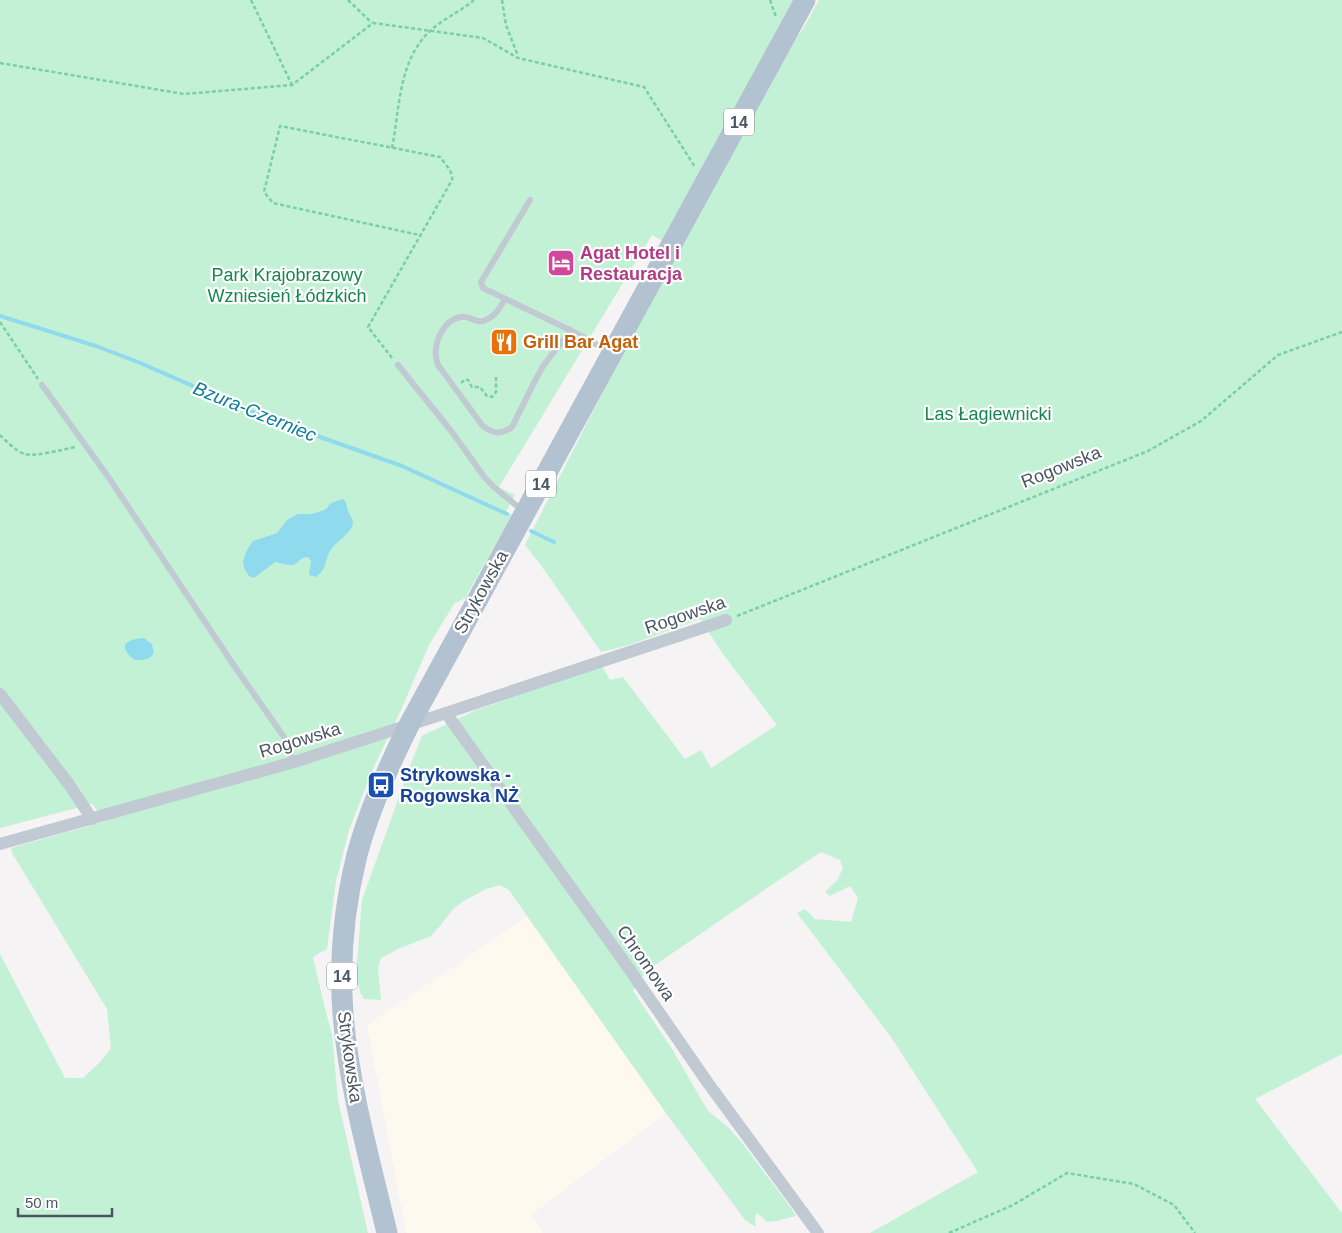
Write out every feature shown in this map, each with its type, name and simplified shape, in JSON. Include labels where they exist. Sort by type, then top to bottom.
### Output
[{"type":"main road","name":"Strykowska","points":[[387,1233],[350,1071],[343,1013],[342,956],[346,907],[357,854],[381,785],[409,725],[805,0]]},
{"type":"street","name":"Rogowska","points":[[0,844],[294,762],[726,620]]},
{"type":"street","points":[[0,694],[92,819]]},
{"type":"street","name":"Chromowa","points":[[446,713],[625,963],[708,1084],[818,1233]]},
{"type":"lane","points":[[530,200],[482,282],[484,288],[612,353]]},
{"type":"lane","points":[[505,299],[495,314],[487,320],[475,321],[468,316],[462,316],[447,323],[438,344],[436,359],[482,426],[489,431],[498,433],[512,427],[541,370],[570,330]]},
{"type":"lane","points":[[398,364],[486,478],[525,513]]},
{"type":"lane","points":[[42,385],[109,478],[237,670],[284,736],[294,762]]},
{"type":"path","points":[[251,0],[292,85]]},
{"type":"path","points":[[348,0],[372,23],[483,38],[518,58],[644,87],[705,183]]},
{"type":"path","points":[[392,148],[404,78],[416,48],[430,31],[474,0]]},
{"type":"path","points":[[502,0],[506,25],[518,58]]},
{"type":"path","points":[[0,63],[184,94],[292,85],[372,23]]},
{"type":"path","points":[[398,364],[368,327],[452,180],[448,167],[440,157],[280,126],[264,192],[273,203],[419,235]]},
{"type":"path","points":[[0,322],[42,385]]},
{"type":"path","name":"Rogowska","points":[[726,620],[1148,451],[1201,421],[1278,355],[1342,332]]},
{"type":"path","points":[[455,389],[466,379],[472,387],[480,387],[488,396],[492,397],[496,392],[496,376]]},
{"type":"path","points":[[0,435],[25,454],[39,454],[85,445]]},
{"type":"path","points":[[949,1233],[1013,1205],[1067,1173],[1134,1184],[1174,1205],[1195,1233]]},
{"type":"shaded area","points":[[527,917],[666,1113],[531,1215],[543,1233],[406,1233],[367,1025]]},
{"type":"green space","points":[[0,0],[793,0],[771,40],[800,34],[819,0],[1342,0],[1342,1054],[1255,1099],[1342,1213],[1342,1233],[870,1233],[978,1172],[891,1037],[797,913],[805,909],[815,919],[851,922],[858,898],[850,886],[830,896],[825,892],[838,879],[843,868],[840,860],[821,852],[645,972],[633,991],[672,1049],[708,1111],[727,1126],[742,1143],[796,1216],[767,1222],[757,1213],[755,1217],[756,1227],[745,1220],[666,1113],[509,890],[500,885],[486,889],[462,902],[453,909],[431,936],[381,958],[378,969],[381,1000],[364,999],[360,992],[356,974],[362,900],[422,736],[476,710],[602,666],[610,680],[623,677],[685,759],[701,750],[711,768],[777,725],[723,654],[700,619],[629,645],[601,652],[525,545],[676,248],[652,235],[499,487],[515,495],[506,512],[512,515],[465,598],[454,604],[429,645],[373,769],[349,830],[336,881],[327,949],[313,957],[332,1034],[338,1100],[368,1233],[0,1233],[0,954],[65,1078],[83,1078],[111,1049],[107,1009],[12,853],[11,848],[106,821],[92,804],[0,828]]},
{"type":"water","points":[[343,499],[353,520],[352,527],[331,549],[320,574],[316,577],[309,575],[311,561],[308,557],[293,565],[275,562],[254,578],[249,576],[244,568],[243,561],[253,541],[277,533],[287,520],[298,514],[319,512],[326,509],[331,503]]},
{"type":"water","points":[[144,638],[152,644],[153,655],[143,660],[134,659],[126,651],[126,644],[131,640]]},
{"type":"waterway","name":"Bzura-Czerniec","points":[[0,316],[96,346],[138,362],[264,417],[402,466],[507,514]]},
{"type":"waterway","name":"Bzura-Czerniec","points":[[531,531],[554,542]]},
{"type":"place","name":"Agat Hotel i Restauracja","points":[[561,263]]},
{"type":"place","name":"Grill Bar Agat","points":[[504,342]]},
{"type":"place","name":"Strykowska - Rogowska NŻ","points":[[381,785]]},
{"type":"park label","name":"Park Krajobrazowy Wzniesień Łódzkich","points":[[287,285]]},
{"type":"park label","name":"Las Łagiewnicki","points":[[988,414]]}]
